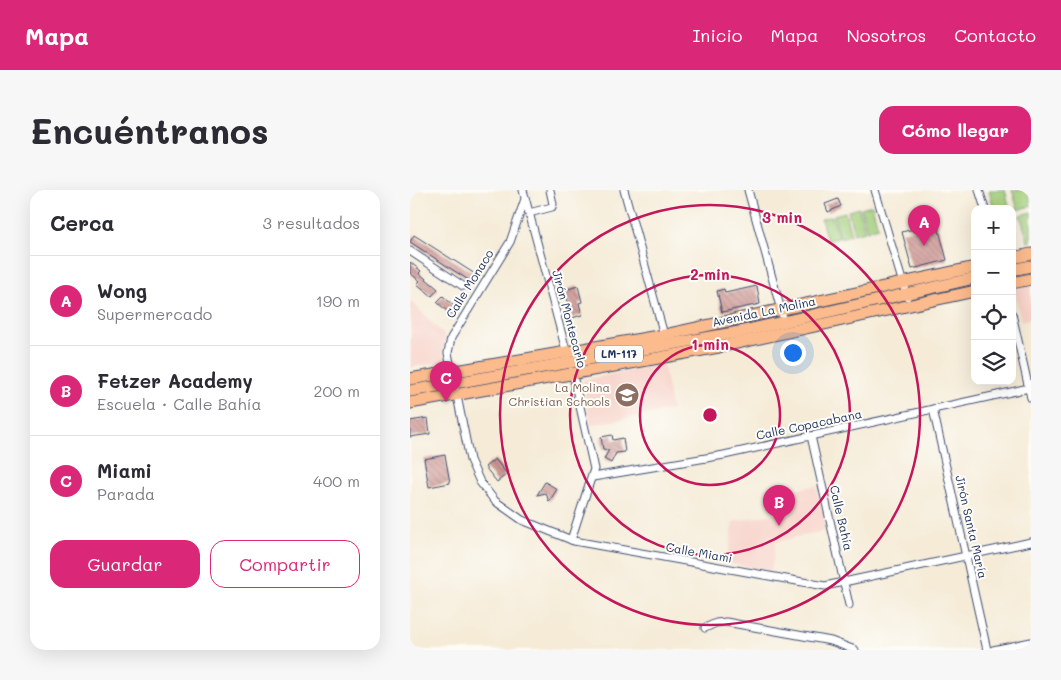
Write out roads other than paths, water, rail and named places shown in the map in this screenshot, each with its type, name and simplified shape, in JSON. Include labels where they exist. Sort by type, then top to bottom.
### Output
[{"type":"main road","points":[[1016,257],[1031,254]]},
{"type":"main road","points":[[1016,264],[1031,266]]},
{"type":"main road","points":[[1016,269],[1031,266]]},
{"type":"main road","name":"Avenida La Molina","points":[[569,363],[668,346],[783,316],[904,288],[971,267]]},
{"type":"main road","points":[[953,283],[971,268]]},
{"type":"main road","name":"Avenida La Molina","points":[[904,288],[953,283],[971,279]]},
{"type":"main road","points":[[1016,282],[1031,279]]},
{"type":"main road","name":"Avenida La Molina","points":[[410,379],[452,377],[719,347],[971,292]]},
{"type":"main road","name":"Avenida La Molina","points":[[410,403],[456,395],[664,335],[783,316]]},
{"type":"main road","name":"Avenida La Molina","points":[[410,390],[452,377]]},
{"type":"street","name":"Jirón Montecarlo","points":[[523,190],[594,463],[593,477],[571,540]]},
{"type":"street","points":[[529,214],[552,207],[550,190]]},
{"type":"street","points":[[624,190],[664,335]]},
{"type":"street","points":[[748,190],[783,316]]},
{"type":"street","points":[[875,190],[910,305]]},
{"type":"street","points":[[979,190],[984,205]]},
{"type":"street","name":"Calle Monaco","points":[[452,377],[448,353],[451,338],[510,242],[525,199]]},
{"type":"street","points":[[410,251],[463,286]]},
{"type":"street","points":[[1016,331],[1031,398]]},
{"type":"street","name":"Calle Miami","points":[[452,377],[470,460],[480,482],[495,500],[522,520],[571,540],[815,586],[845,583],[1031,542]]},
{"type":"street","name":"Calle Copacabana","points":[[593,477],[724,455],[1029,388]]},
{"type":"street","name":"Jirón Santa María","points":[[933,409],[987,650]]},
{"type":"street","name":"Calle Bahía","points":[[811,436],[849,605]]},
{"type":"street","points":[[705,628],[716,623],[726,622],[831,641],[854,650]]},
{"type":"street","points":[[993,650],[1031,642]]},
{"type":"place","name":"Wong","points":[[924,246]]},
{"type":"place","name":"La Molina Christian Schools","points":[[627,395]]},
{"type":"place","name":"Miami","points":[[446,402]]},
{"type":"place","name":"Fetzer Academy","points":[[779,526]]}]
